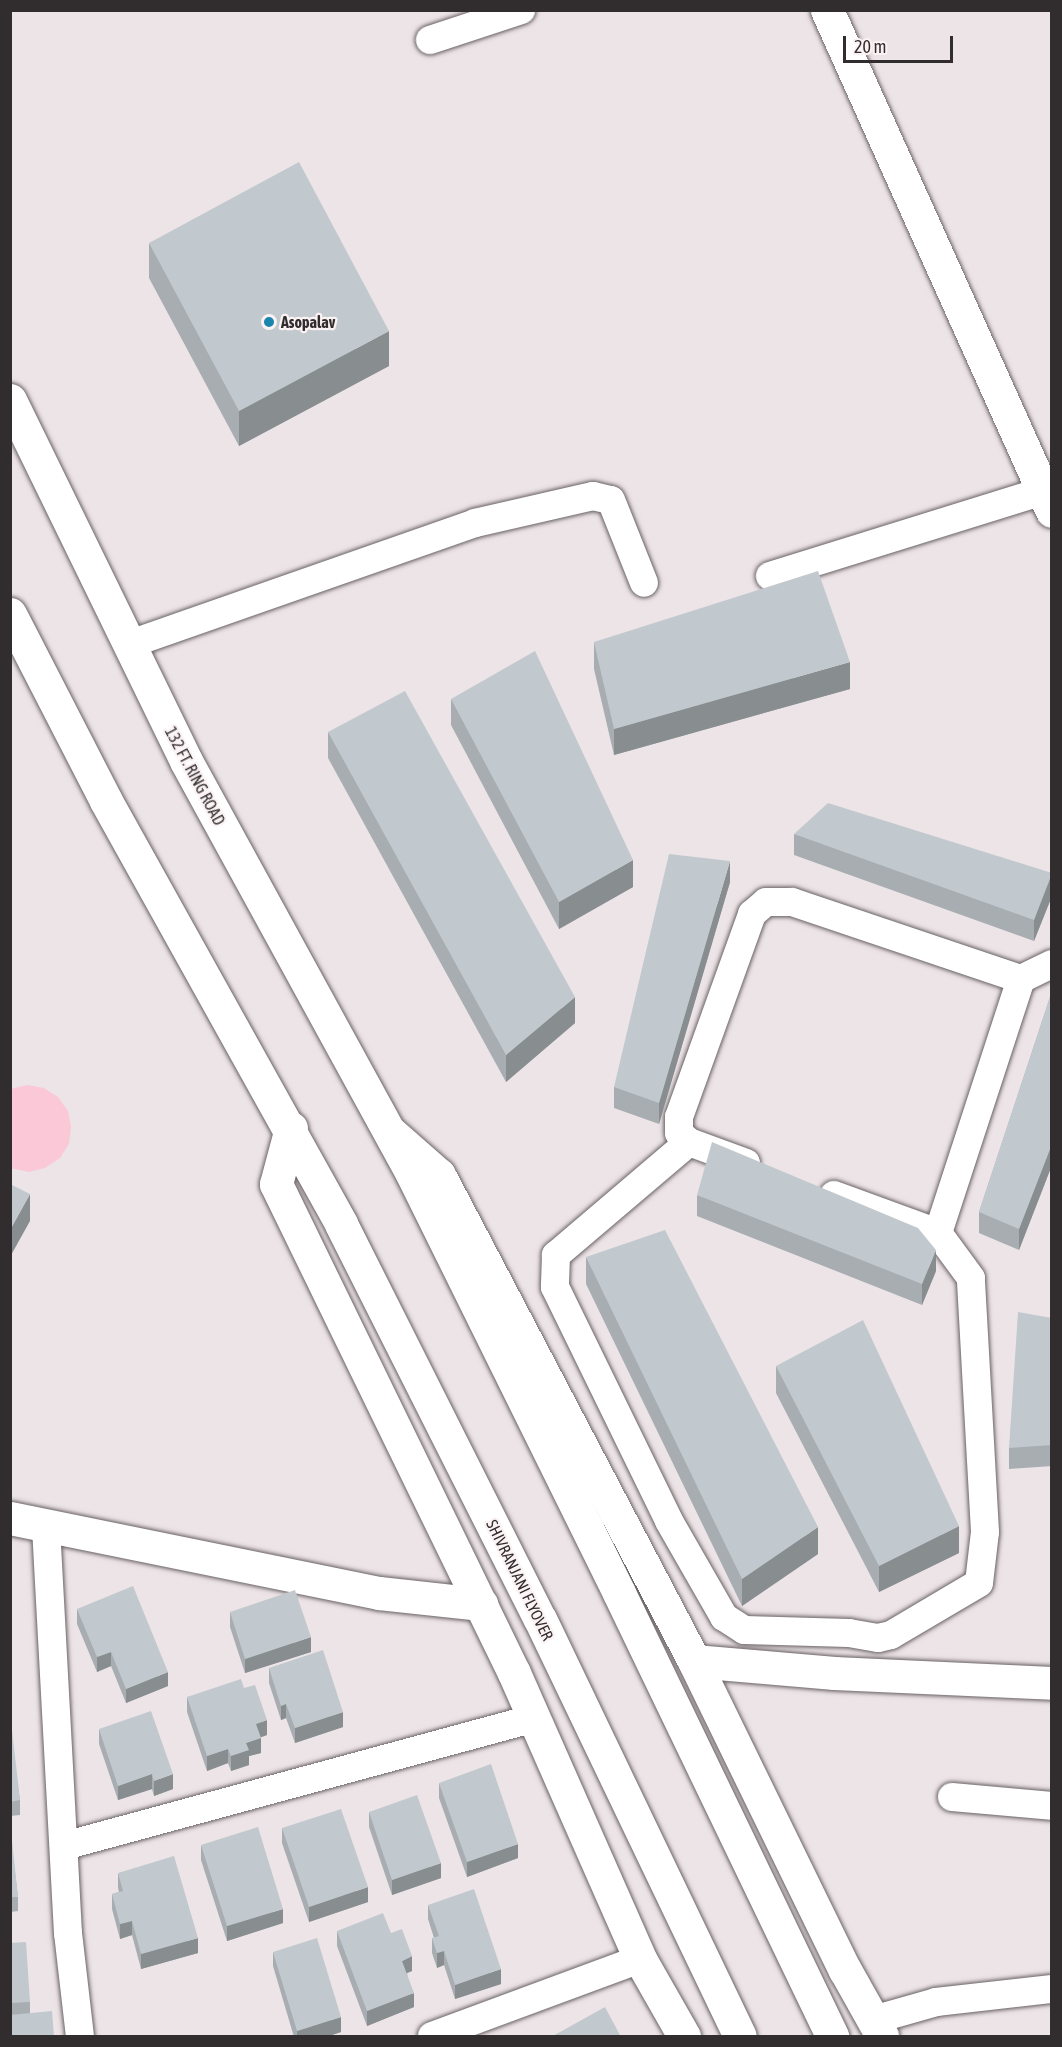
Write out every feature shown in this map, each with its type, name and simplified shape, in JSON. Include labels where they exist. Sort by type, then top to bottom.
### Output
[{"type":"main road","points":[[827,10],[1047,501]]},
{"type":"main road","name":"132 FT. RING ROAD","points":[[13,412],[186,761],[387,1130]]},
{"type":"main road","points":[[10,614],[106,801],[291,1128],[276,1184],[481,1604],[640,1959],[684,2037]]},
{"type":"main road","name":"SHIVRANJANI FLYOVER","points":[[291,1128],[540,1619],[740,2037]]},
{"type":"main road","points":[[387,1130],[412,1174],[619,1593],[832,2037]]},
{"type":"main road","points":[[387,1130],[439,1175],[694,1661],[877,2028]]},
{"type":"main road","points":[[10,1518],[379,1593],[481,1604]]},
{"type":"main road","points":[[694,1661],[834,1673],[1052,1683]]},
{"type":"street","points":[[429,40],[521,10]]},
{"type":"street","points":[[130,644],[475,523],[593,496],[611,500],[644,583]]},
{"type":"street","points":[[770,576],[1047,501]]},
{"type":"street","points":[[776,1174],[689,1142],[679,1134],[679,1117],[752,914],[766,902],[792,902],[1021,979],[1052,964]]},
{"type":"street","points":[[938,1233],[1021,979]]},
{"type":"street","points":[[689,1142],[556,1256],[553,1273],[555,1287],[669,1521],[724,1617],[744,1630],[849,1633],[878,1638],[891,1635],[979,1583],[985,1532],[970,1278],[938,1233],[808,1185]]},
{"type":"street","points":[[46,1527],[68,1933],[80,2037]]},
{"type":"street","points":[[64,1846],[534,1718]]},
{"type":"street","points":[[952,1797],[1052,1806]]},
{"type":"street","points":[[432,2037],[640,1959]]},
{"type":"street","points":[[877,2028],[936,2001],[1052,1989]]},
{"type":"shaded area","points":[[27,1085],[44,1088],[58,1097],[68,1111],[71,1127],[69,1144],[60,1158],[45,1168],[29,1172],[10,1168],[11,1089]]},
{"type":"building","name":"Asopalav","points":[[299,162],[389,331],[239,411],[149,243]]},
{"type":"building","points":[[818,571],[850,662],[614,729],[594,642]]},
{"type":"building","points":[[535,651],[633,860],[559,902],[451,699]]},
{"type":"building","points":[[405,691],[575,997],[506,1055],[328,732]]},
{"type":"building","points":[[828,803],[1052,873],[1034,920],[794,834]]},
{"type":"building","points":[[669,854],[730,861],[659,1103],[614,1087]]},
{"type":"building","points":[[1052,991],[1052,1144],[1019,1229],[979,1212]]},
{"type":"building","points":[[712,1142],[918,1228],[936,1250],[922,1284],[697,1195]]},
{"type":"building","points":[[10,1184],[30,1194],[10,1230]]},
{"type":"building","points":[[665,1230],[818,1527],[742,1579],[586,1257]]},
{"type":"building","points":[[1018,1312],[1052,1318],[1052,1445],[1009,1448]]},
{"type":"building","points":[[863,1320],[959,1526],[879,1566],[776,1366]]},
{"type":"building","points":[[133,1586],[168,1672],[126,1689],[111,1652],[97,1657],[77,1609]]},
{"type":"building","points":[[295,1590],[311,1637],[245,1659],[230,1612]]},
{"type":"building","points":[[323,1650],[343,1712],[295,1728],[286,1704],[281,1706],[269,1668]]},
{"type":"building","points":[[241,1679],[244,1688],[255,1685],[267,1720],[256,1724],[261,1738],[246,1743],[249,1750],[231,1756],[228,1749],[207,1756],[187,1697]]},
{"type":"building","points":[[151,1711],[173,1774],[154,1781],[152,1774],[118,1786],[99,1729]]},
{"type":"building","points":[[10,1730],[12,1730],[20,1800],[10,1802]]},
{"type":"building","points":[[491,1764],[518,1844],[467,1862],[439,1783]]},
{"type":"building","points":[[417,1795],[441,1863],[392,1880],[369,1812]]},
{"type":"building","points":[[341,1809],[368,1887],[309,1907],[282,1828]]},
{"type":"building","points":[[258,1827],[283,1909],[227,1926],[201,1845]]},
{"type":"building","points":[[11,1831],[18,1897],[10,1897]]},
{"type":"building","points":[[174,1856],[198,1938],[141,1954],[132,1921],[120,1924],[112,1894],[123,1891],[118,1873]]},
{"type":"building","points":[[474,1889],[501,1969],[455,1985],[444,1951],[437,1953],[432,1938],[439,1936],[428,1905]]},
{"type":"building","points":[[383,1913],[391,1933],[402,1929],[412,1956],[402,1961],[414,1993],[367,2011],[337,1931]]},
{"type":"building","points":[[317,1938],[341,2017],[297,2031],[273,1952]]},
{"type":"building","points":[[26,1942],[30,2002],[10,2003],[10,1943]]},
{"type":"building","points":[[605,2007],[621,2037],[551,2037]]},
{"type":"building","points":[[52,2011],[54,2037],[10,2037],[10,2015]]},
{"type":"place","name":"Asopalav","points":[[269,322]]}]
